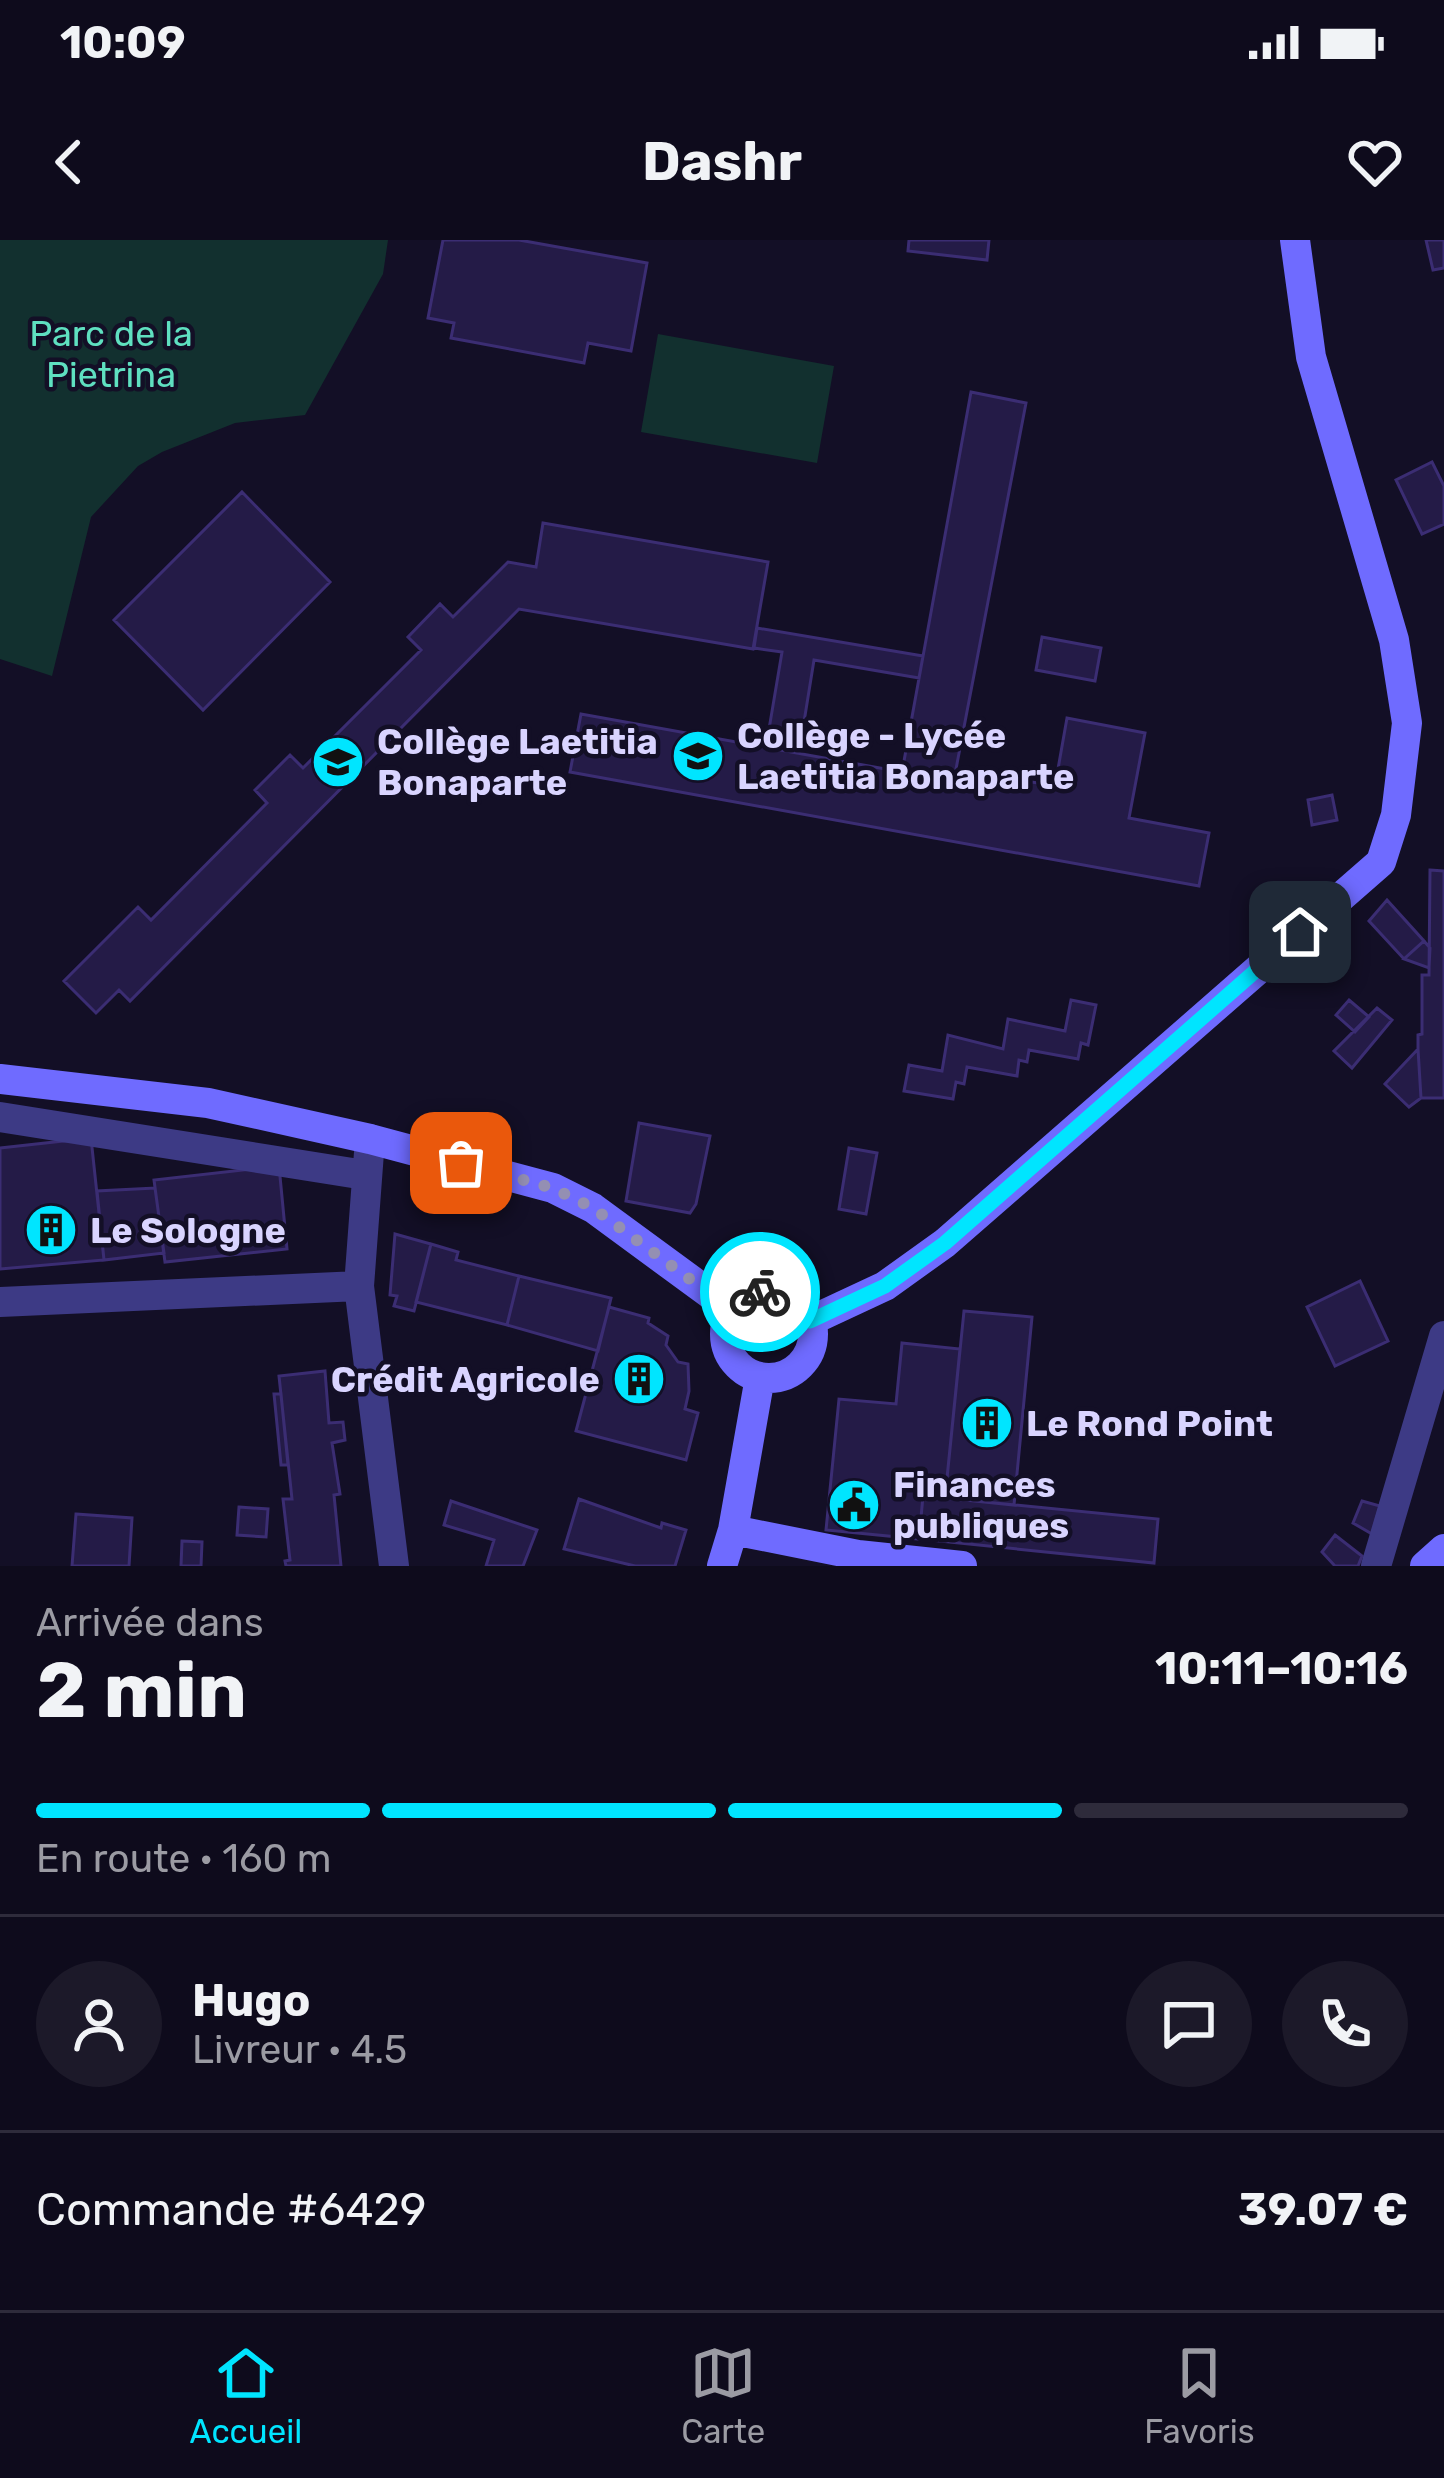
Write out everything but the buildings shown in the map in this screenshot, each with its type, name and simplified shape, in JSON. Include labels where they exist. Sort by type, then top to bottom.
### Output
[{"type":"main road","points":[[810,1321],[885,1286],[945,1243],[1381,862],[1396,815],[1407,723],[1394,640],[1311,357],[1294,240]]},
{"type":"main road","points":[[0,1079],[208,1103],[553,1188],[593,1208],[732,1310]]},
{"type":"main road","points":[[782,1292],[804,1308],[810,1321],[812,1336],[801,1364],[789,1373],[760,1377],[739,1366],[726,1345],[732,1310],[754,1293],[782,1292]]},
{"type":"main road","points":[[722,1566],[733,1530],[760,1377]]},
{"type":"main road","points":[[733,1530],[857,1556],[962,1566]]},
{"type":"main road","points":[[1425,1566],[1444,1549]]},
{"type":"street","points":[[0,1117],[351,1173]]},
{"type":"street","points":[[356,1136],[351,1173],[359,1286],[394,1566]]},
{"type":"street","points":[[0,1302],[359,1286]]},
{"type":"street","points":[[1376,1566],[1444,1336]]},
{"type":"green space","name":"Parc de la Pietrina","points":[[0,240],[388,240],[383,274],[305,415],[235,423],[162,452],[138,466],[91,517],[52,676],[0,659]]},
{"type":"green space","points":[[658,334],[834,366],[817,463],[641,432]]},
{"type":"way so far","points":[[461,1163],[553,1188],[593,1208],[732,1310],[760,1292]]},
{"type":"place","name":"Collège - Lycée Laetitia Bonaparte","points":[[698,756]]},
{"type":"place","name":"Collège Laetitia Bonaparte","points":[[338,762]]},
{"type":"place","name":"Le Sologne","points":[[51,1230]]},
{"type":"place","name":"Crédit Agricole","points":[[639,1379]]},
{"type":"place","name":"Le Rond Point","points":[[987,1423]]},
{"type":"place","name":"Finances publiques","points":[[854,1505]]},
{"type":"route","points":[[760,1292],[782,1292],[795,1298],[810,1321],[885,1286],[945,1243],[1300,932]]}]
